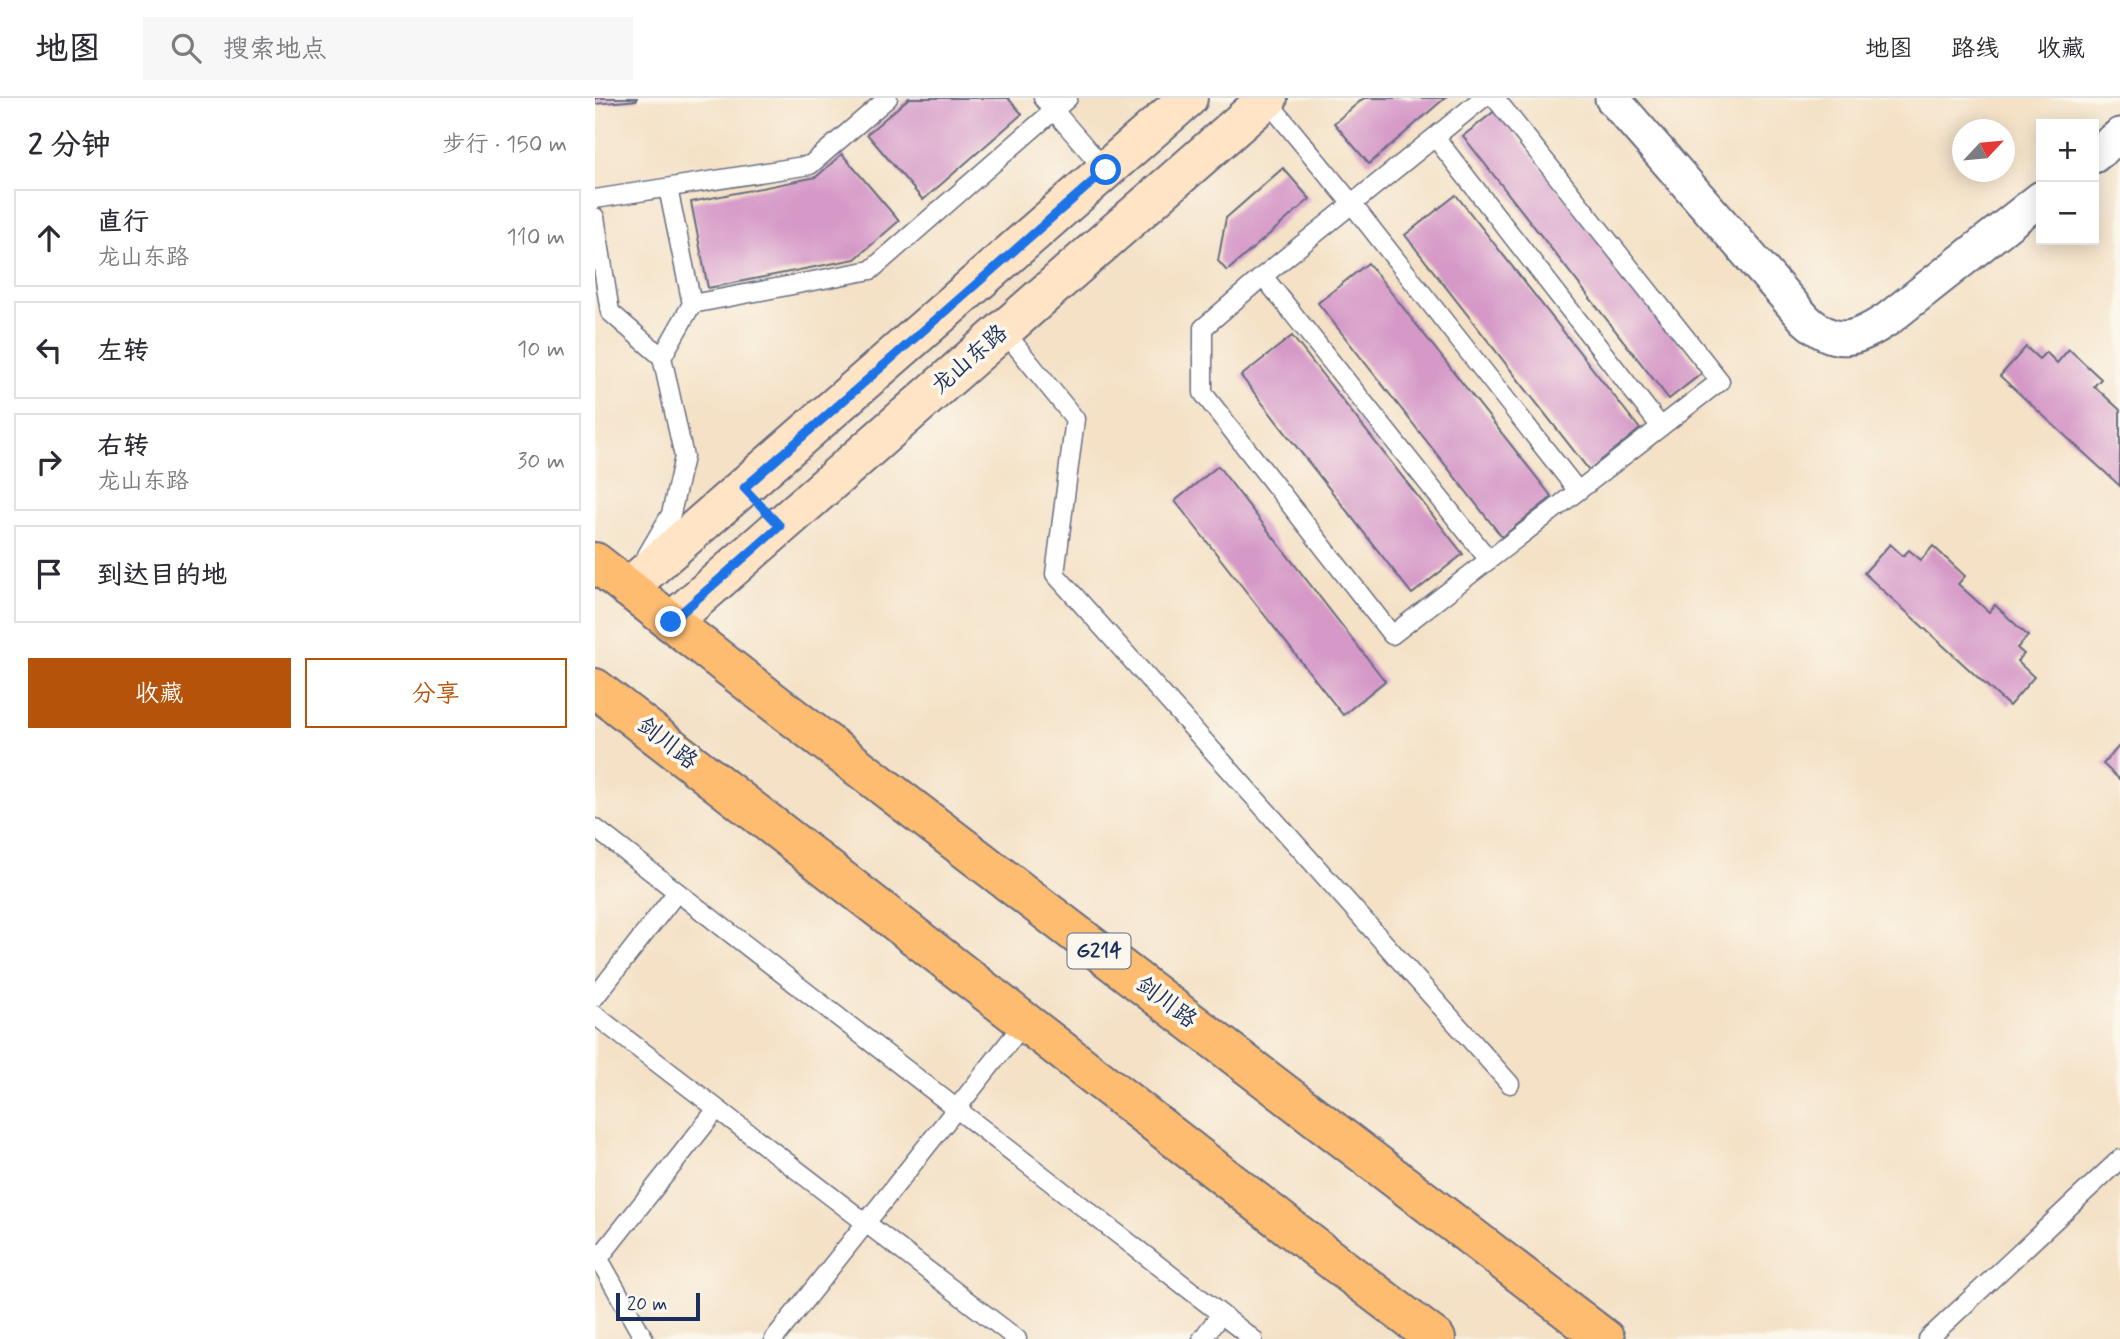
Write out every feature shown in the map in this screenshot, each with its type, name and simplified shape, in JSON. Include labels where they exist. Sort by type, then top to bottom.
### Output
[{"type":"highway","name":"剑川路","points":[[595,562],[1605,1339]]},
{"type":"highway","name":"剑川路","points":[[595,688],[1436,1339]]},
{"type":"street","points":[[628,589],[1188,98]]},
{"type":"street","points":[[1612,98],[1805,319],[1817,330],[1837,339],[1860,335],[1888,319],[2036,202]]},
{"type":"street","name":"龙山东路","points":[[671,622],[1266,99]]},
{"type":"street","points":[[2099,152],[2120,135]]},
{"type":"street","points":[[744,488],[780,526]]},
{"type":"lane","points":[[595,199],[810,165],[888,98]]},
{"type":"lane","points":[[692,304],[871,270],[1048,104],[1068,98]]},
{"type":"lane","points":[[1483,98],[1203,328],[1203,393],[1392,635],[1720,382],[1495,98]]},
{"type":"lane","points":[[1266,99],[1578,491]]},
{"type":"lane","points":[[1048,104],[1106,170]]},
{"type":"lane","points":[[1435,137],[1661,427]]},
{"type":"lane","points":[[661,357],[692,304],[668,188]]},
{"type":"lane","points":[[595,217],[603,314],[661,357],[684,457],[671,514],[628,589]]},
{"type":"lane","points":[[1263,276],[1489,560]]},
{"type":"lane","points":[[1004,331],[1075,419],[1055,574],[1510,1084]]},
{"type":"lane","points":[[595,828],[1253,1339]]},
{"type":"lane","points":[[595,997],[677,892]]},
{"type":"lane","points":[[595,1016],[866,1223],[996,1333],[1017,1339]]},
{"type":"lane","points":[[774,1339],[1025,1022]]},
{"type":"lane","points":[[644,1339],[597,1255],[717,1109]]},
{"type":"lane","points":[[1928,1339],[2120,1159]]},
{"type":"lane","points":[[1202,1339],[1221,1314]]},
{"type":"building","points":[[595,98],[637,98],[637,100],[595,104]]},
{"type":"building","points":[[909,98],[1008,98],[1022,114],[923,200],[867,134]]},
{"type":"building","points":[[1364,98],[1445,98],[1369,164],[1334,123]]},
{"type":"building","points":[[1496,110],[1702,373],[1669,399],[1463,136]]},
{"type":"building","points":[[842,154],[899,221],[855,259],[708,288],[691,202],[816,177]]},
{"type":"building","points":[[1283,168],[1310,199],[1227,271],[1218,261],[1226,218]]},
{"type":"building","points":[[1456,195],[1640,429],[1589,470],[1405,235]]},
{"type":"building","points":[[1368,263],[1552,497],[1502,537],[1318,303]]},
{"type":"building","points":[[1292,336],[1463,554],[1412,594],[1241,376]]},
{"type":"building","points":[[2026,347],[2039,359],[2046,352],[2057,363],[2069,349],[2101,379],[2094,386],[2120,410],[2120,486],[2000,376]]},
{"type":"building","points":[[1218,466],[1385,681],[1343,715],[1175,501]]},
{"type":"building","points":[[1890,544],[1903,556],[1909,550],[1921,560],[1933,546],[1965,576],[1958,584],[1989,612],[1995,605],[2028,636],[2017,648],[2024,654],[2017,661],[2034,677],[2009,706],[1864,573]]},
{"type":"building","points":[[2120,745],[2120,780],[2103,764]]},
{"type":"route","points":[[671,622],[780,526],[744,488],[1106,170]]}]
